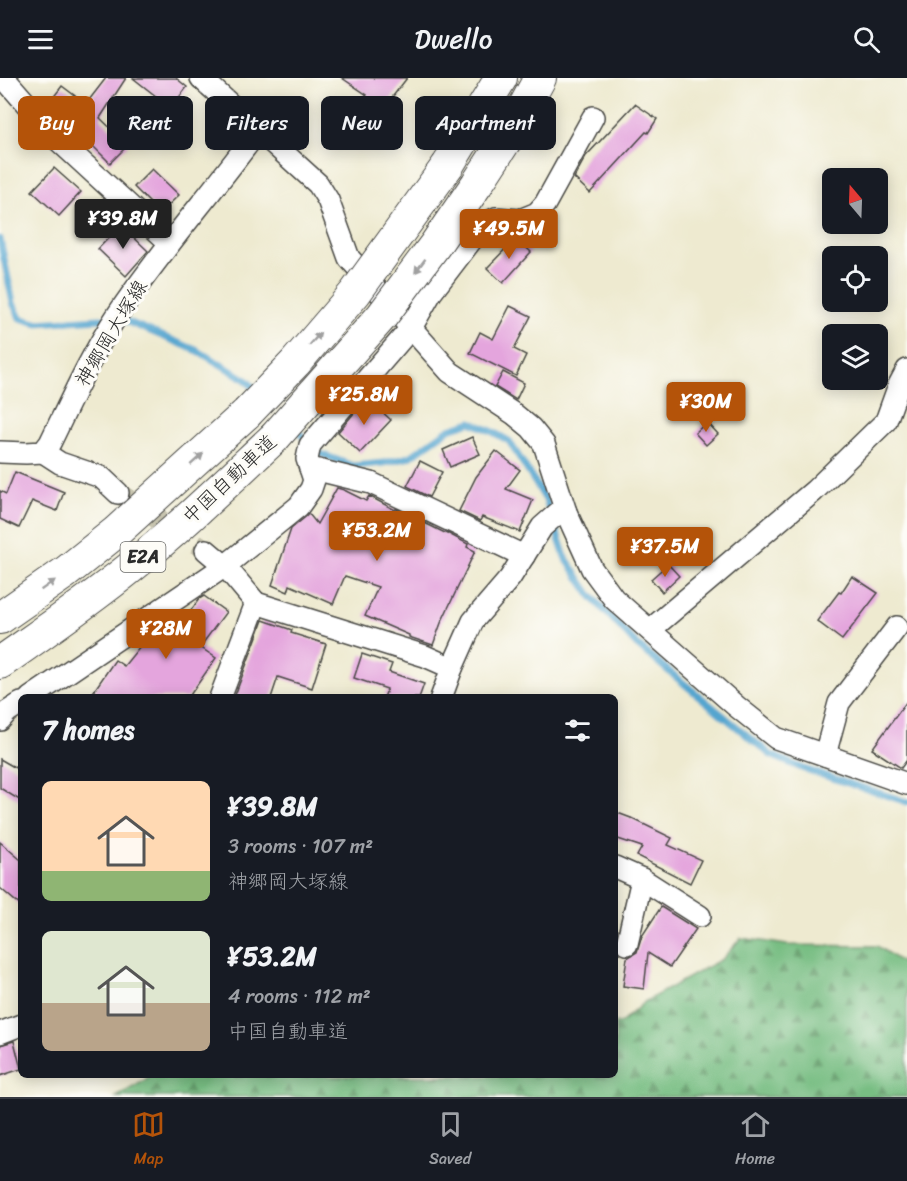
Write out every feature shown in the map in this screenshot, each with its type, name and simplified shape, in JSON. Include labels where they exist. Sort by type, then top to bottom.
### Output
[{"type":"highway","name":"中国自動車道","points":[[0,618],[66,572],[116,532],[247,413],[295,363],[355,293],[448,165],[501,78]]},
{"type":"highway","name":"中国自動車道","points":[[0,663],[132,567],[274,438],[382,316],[435,245],[509,135],[540,78]]},
{"type":"highway","points":[[0,678],[132,567]]},
{"type":"street","points":[[4,78],[59,141],[170,243]]},
{"type":"street","points":[[201,78],[221,96]]},
{"type":"street","points":[[36,694],[225,566],[299,507],[314,480],[307,459],[310,445],[411,328],[431,293],[483,225],[495,218],[520,220],[537,213],[545,204],[593,117]]},
{"type":"street","name":"神郷岡大塚線","points":[[44,452],[94,353],[115,319],[170,243],[244,150]]},
{"type":"street","points":[[282,150],[318,184],[328,200],[349,258],[450,372],[514,414],[531,428],[544,444],[562,512],[592,569],[614,599],[776,738],[907,784]]},
{"type":"street","points":[[650,630],[814,491],[886,421],[907,370]]},
{"type":"street","points":[[0,452],[44,452],[60,463],[101,477],[118,493]]},
{"type":"street","points":[[310,468],[370,483],[524,556]]},
{"type":"street","points":[[442,694],[473,621],[510,578],[542,526],[562,512]]},
{"type":"street","points":[[206,550],[225,566],[256,603],[424,656],[452,668]]},
{"type":"street","points":[[222,694],[256,603]]},
{"type":"street","points":[[825,755],[839,703],[897,627]]},
{"type":"street","points":[[0,720],[18,705]]},
{"type":"street","points":[[618,868],[642,879],[700,916]]},
{"type":"street","points":[[627,944],[642,879]]},
{"type":"street","points":[[0,1033],[18,1026]]},
{"type":"green space","points":[[741,938],[787,945],[877,946],[907,966],[907,1097],[116,1097],[149,1078],[618,1078],[618,1023],[621,1023],[644,1002],[722,959]]},
{"type":"building","points":[[106,78],[126,78],[114,96],[107,96],[107,107],[100,118],[107,125],[107,150],[123,150],[110,163],[95,148],[95,96],[92,96]]},
{"type":"building","points":[[133,78],[176,78],[187,87],[180,96],[156,96]]},
{"type":"building","points":[[342,78],[407,78],[393,96],[367,95]]},
{"type":"building","points":[[62,86],[75,96],[54,96]]},
{"type":"building","points":[[635,104],[657,119],[648,133],[646,132],[590,193],[574,178],[586,156]]},
{"type":"building","points":[[54,168],[81,192],[59,216],[32,191]]},
{"type":"building","points":[[152,169],[179,195],[160,213],[134,187]]},
{"type":"building","points":[[121,225],[148,251],[126,276],[98,249]]},
{"type":"building","points":[[516,238],[531,252],[503,283],[487,268]]},
{"type":"building","points":[[510,306],[531,316],[514,349],[526,355],[516,376],[470,353],[480,332],[493,339]]},
{"type":"building","points":[[503,372],[524,383],[516,400],[495,387]]},
{"type":"building","points":[[367,398],[391,420],[360,453],[338,432]]},
{"type":"building","points":[[707,422],[718,434],[706,445],[695,433]]},
{"type":"building","points":[[472,437],[480,454],[450,467],[443,450]]},
{"type":"building","points":[[496,451],[520,470],[506,489],[533,500],[520,532],[482,517],[480,521],[459,511],[476,477]]},
{"type":"building","points":[[420,461],[442,472],[429,497],[407,486]]},
{"type":"building","points":[[15,472],[64,492],[57,511],[32,501],[19,528],[0,519],[0,491],[6,494]]},
{"type":"building","points":[[337,488],[366,501],[369,496],[447,533],[468,544],[467,547],[475,551],[433,645],[409,637],[409,635],[365,616],[378,587],[345,576],[333,604],[290,585],[288,592],[272,585],[291,529],[309,514],[317,524]]},
{"type":"building","points":[[668,564],[679,576],[662,592],[651,579]]},
{"type":"building","points":[[852,576],[878,593],[842,640],[817,621]]},
{"type":"building","points":[[204,596],[226,612],[200,647],[216,658],[191,694],[92,694],[115,660],[124,666],[153,630],[159,626],[172,637],[199,599]]},
{"type":"building","points":[[263,620],[292,630],[291,633],[326,644],[312,688],[278,677],[272,694],[235,694]]},
{"type":"building","points":[[362,654],[392,664],[389,672],[424,684],[420,694],[385,694],[387,689],[354,678]]},
{"type":"building","points":[[907,701],[907,760],[901,768],[872,749]]},
{"type":"building","points":[[0,759],[18,769],[18,799],[0,788]]},
{"type":"building","points":[[618,813],[672,838],[668,845],[701,860],[690,883],[637,856],[642,847],[618,839]]},
{"type":"building","points":[[0,842],[18,857],[18,903],[0,888]]},
{"type":"building","points":[[661,907],[696,929],[670,967],[648,953],[644,989],[623,986],[627,958],[637,952],[642,936]]},
{"type":"building","points":[[14,1041],[18,1070],[0,1076],[0,1045]]},
{"type":"waterway","points":[[0,239],[13,303],[20,318],[36,323],[100,319],[126,321],[198,351],[245,379],[256,390]]},
{"type":"waterway","points":[[294,428],[321,454],[353,466],[384,463],[410,457],[449,429],[471,422],[509,441],[546,500],[565,557],[592,597],[637,645],[771,755],[804,769],[907,802]]},
{"type":"tunnel","points":[[118,493],[206,550]]}]
